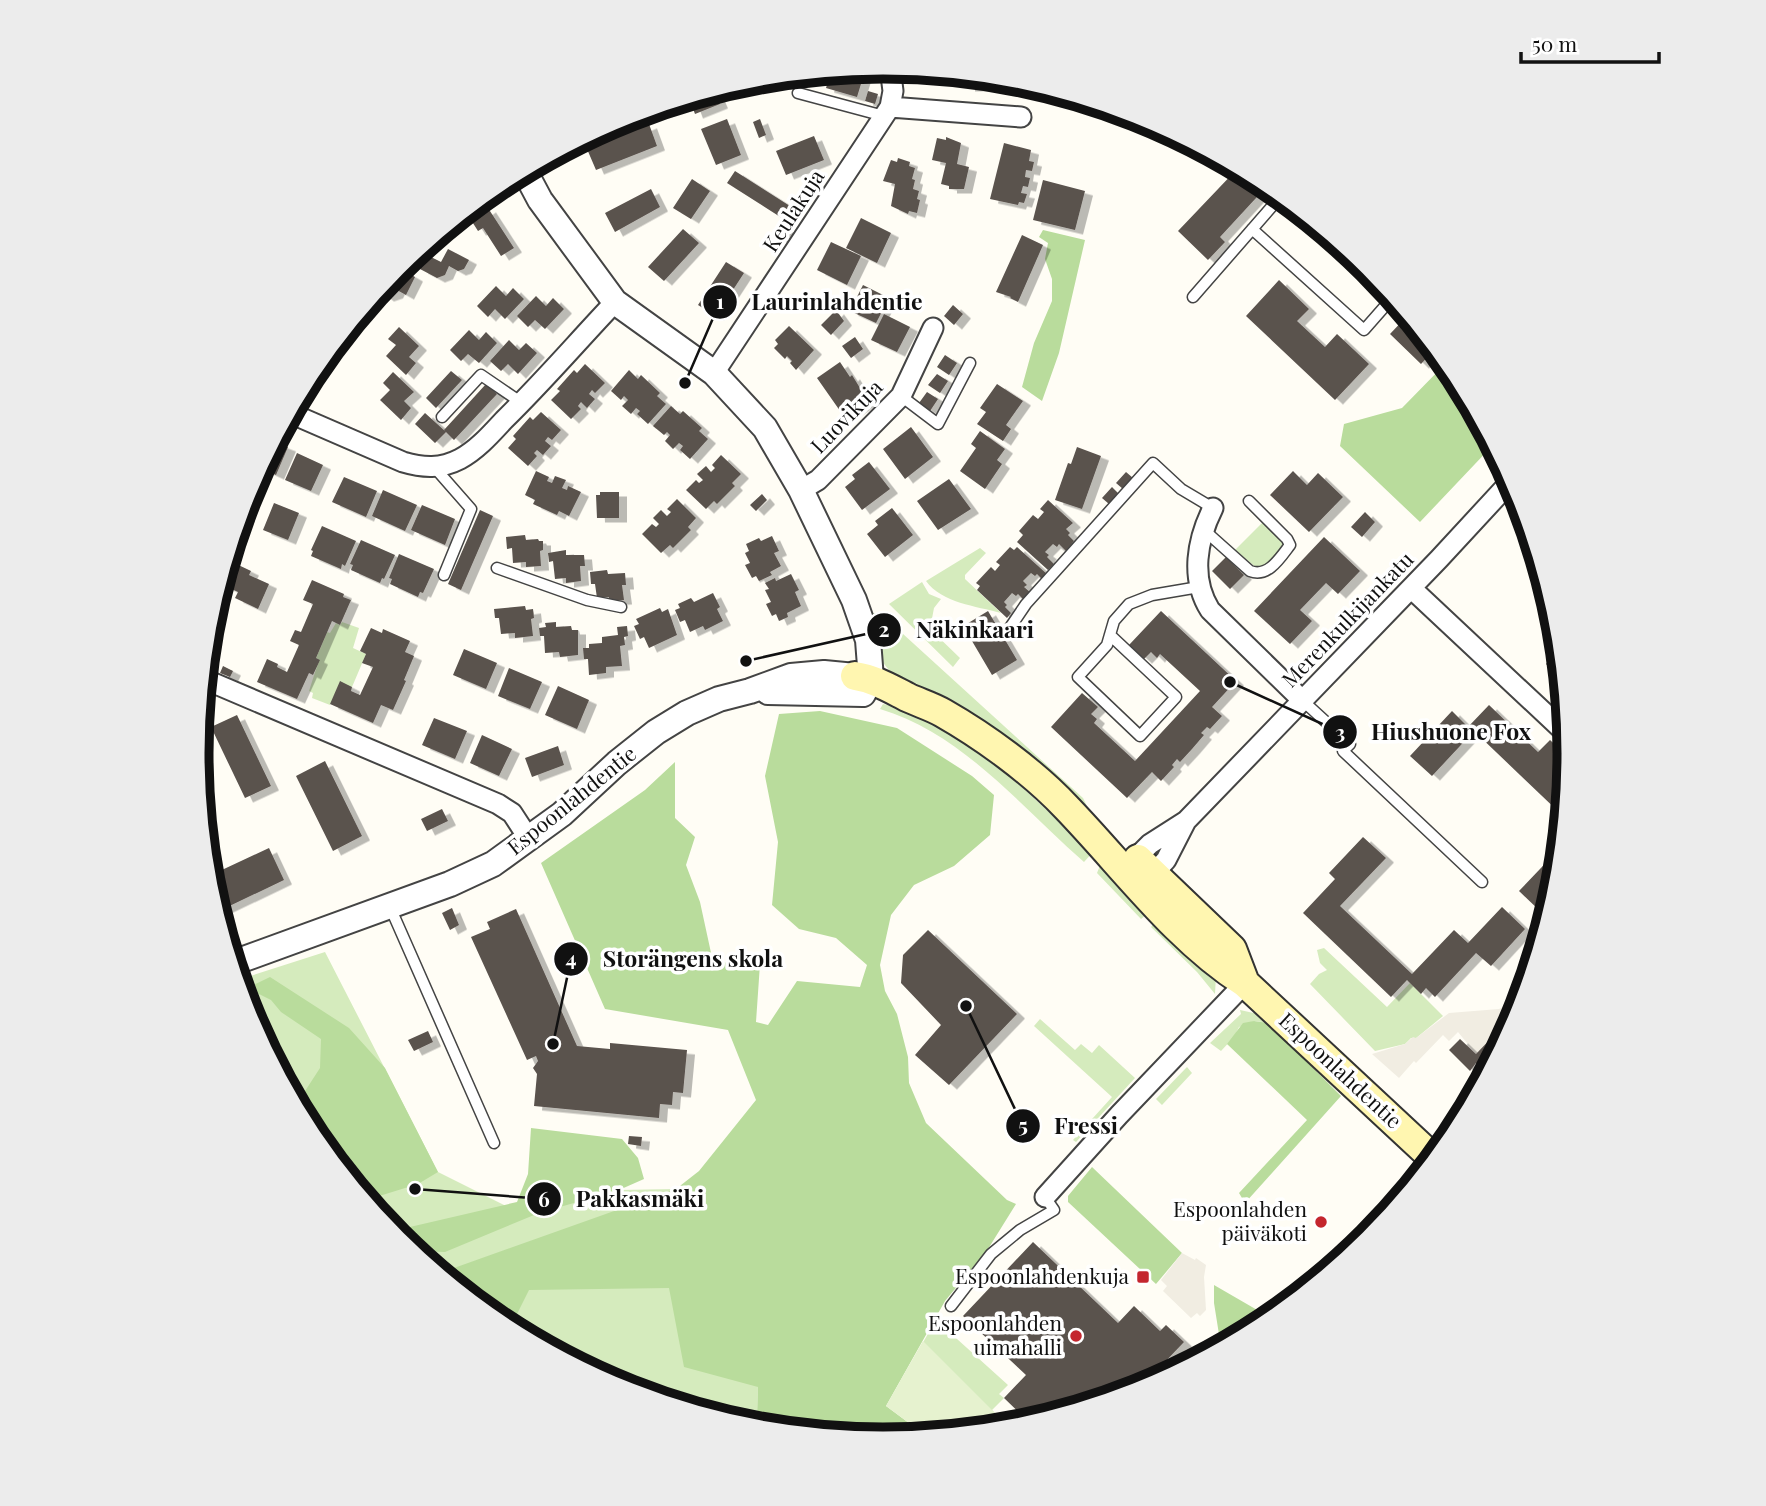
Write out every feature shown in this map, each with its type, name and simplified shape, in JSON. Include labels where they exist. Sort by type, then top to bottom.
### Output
[{"type":"main road","name":"Espoonlahdentie","points":[[863,683],[942,712],[983,738],[1065,806],[1116,838],[1217,965],[1245,983],[1426,1152]]},
{"type":"street","points":[[892,79],[893,91],[887,112],[1021,117]]},
{"type":"street","name":"Keulakuja","points":[[713,373],[887,112]]},
{"type":"street","points":[[528,180],[540,200],[615,302],[713,373],[765,428],[801,491],[854,600],[868,640],[863,683]]},
{"type":"street","points":[[299,417],[402,462],[420,467],[435,467],[459,459],[475,449],[522,403],[615,302]]},
{"type":"street","name":"Luovikuja","points":[[801,491],[818,480],[901,396],[933,328]]},
{"type":"street","name":"Merenkulkijankatu","points":[[1141,871],[1150,844],[1186,821],[1503,489]]},
{"type":"street","points":[[1213,508],[1204,530],[1197,570],[1199,587],[1209,610],[1302,700]]},
{"type":"street","points":[[1411,588],[1556,725]]},
{"type":"street","name":"Espoonlahdentie","points":[[242,960],[450,884],[493,864],[562,814],[617,763],[656,732],[687,713],[719,699],[791,676],[824,673],[863,683]]},
{"type":"street","points":[[213,683],[498,804],[512,813],[529,839]]},
{"type":"street","points":[[1045,1197],[1245,983]]},
{"type":"lane","points":[[798,93],[887,112]]},
{"type":"lane","points":[[1192,297],[1274,204]]},
{"type":"lane","points":[[1252,229],[1364,330],[1387,304]]},
{"type":"lane","points":[[901,396],[938,424],[970,363]]},
{"type":"lane","points":[[442,417],[481,375],[522,403]]},
{"type":"lane","points":[[1007,632],[1026,604],[1153,463],[1181,489],[1213,508]]},
{"type":"lane","points":[[435,467],[471,509],[444,575]]},
{"type":"lane","points":[[1204,530],[1250,571],[1258,574],[1265,572],[1290,545],[1249,501]]},
{"type":"lane","points":[[497,568],[587,600],[621,607]]},
{"type":"lane","points":[[1111,635],[1176,697],[1140,736],[1078,677],[1107,645],[1114,621],[1129,604],[1152,595],[1199,587]]},
{"type":"lane","points":[[1302,700],[1350,744],[1343,751],[1482,882]]},
{"type":"lane","points":[[390,906],[494,1143]]},
{"type":"lane","points":[[951,1306],[991,1254],[1020,1230],[1054,1210],[1045,1197]]},
{"type":"green space","points":[[1043,230],[1085,240],[1059,353],[1042,401],[1022,387],[1034,343],[1052,301],[1052,279],[1045,259],[1048,243],[1039,237]]},
{"type":"green space","points":[[1439,371],[1486,452],[1420,522],[1340,446],[1344,424],[1402,408]]},
{"type":"green space","points":[[1263,522],[1284,542],[1275,559],[1257,568],[1235,550]]},
{"type":"green space","points":[[980,548],[986,553],[965,575],[965,579],[1001,613],[950,599],[926,581]]},
{"type":"green space","points":[[922,582],[929,594],[941,599],[934,608],[930,629],[960,658],[953,667],[889,604]]},
{"type":"green space","points":[[872,613],[880,613],[1083,798],[1087,806],[1036,765],[892,674],[881,660]]},
{"type":"green space","points":[[342,622],[359,628],[353,648],[366,654],[352,687],[340,682],[330,705],[312,698],[313,693],[309,691],[319,660],[316,658],[327,632],[330,633],[336,623],[340,625]]},
{"type":"green space","points":[[883,704],[927,717],[997,764],[1094,851],[1084,862],[964,753],[910,720],[880,709]]},
{"type":"green space","points":[[820,711],[897,728],[972,776],[994,795],[990,835],[954,866],[914,885],[891,915],[880,965],[885,991],[897,1014],[908,1057],[909,1083],[926,1123],[1007,1200],[1016,1204],[988,1249],[945,1301],[886,1406],[913,1426],[839,1426],[757,1415],[758,1387],[684,1367],[669,1288],[529,1290],[515,1318],[450,1269],[676,1189],[699,1171],[756,1100],[728,1030],[605,1009],[541,863],[645,790],[675,762],[675,818],[695,837],[686,865],[700,902],[713,962],[760,964],[756,1022],[768,1025],[797,981],[860,987],[867,965],[836,938],[799,929],[772,905],[778,842],[765,776],[779,714]]},
{"type":"green space","points":[[1101,863],[1151,911],[1141,919],[1097,873]]},
{"type":"green space","points":[[1159,917],[1216,975],[1215,994],[1197,972],[1151,927]]},
{"type":"green space","points":[[1324,948],[1387,1007],[1410,983],[1443,1016],[1415,1039],[1411,1038],[1405,1044],[1375,1051],[1310,984],[1327,970],[1320,963],[1317,950]]},
{"type":"green space","points":[[325,952],[438,1172],[512,1209],[619,1190],[676,1189],[758,1387],[757,1415],[666,1391],[585,1358],[508,1314],[438,1260],[376,1198],[322,1128],[278,1051],[248,977]]},
{"type":"green space","points":[[270,977],[349,1028],[385,1068],[438,1172],[418,1184],[376,1197],[322,1128],[302,1095],[320,1068],[321,1039],[281,1012],[271,1000],[253,991],[251,986]]},
{"type":"green space","points":[[1240,1010],[1258,1014],[1268,1023],[1255,1021],[1239,1027],[1221,1051],[1210,1043],[1241,1014]]},
{"type":"green space","points":[[1040,1019],[1075,1050],[1081,1044],[1092,1053],[1099,1045],[1135,1078],[1076,1142],[1073,1140],[1112,1097],[1034,1026]]},
{"type":"green space","points":[[1243,1023],[1268,1023],[1341,1096],[1245,1203],[1239,1193],[1307,1120],[1227,1044]]},
{"type":"green space","points":[[1187,1067],[1192,1073],[1162,1105],[1156,1099]]},
{"type":"green space","points":[[531,1128],[622,1139],[638,1158],[644,1179],[619,1190],[539,1213],[445,1252],[429,1251],[404,1228],[517,1202],[528,1174]]},
{"type":"green space","points":[[1092,1167],[1182,1253],[1156,1284],[1068,1202],[1068,1196]]},
{"type":"green space","points":[[1214,1285],[1261,1312],[1219,1337]]},
{"type":"green space","points":[[936,1320],[1008,1385],[999,1394],[1004,1398],[992,1410],[999,1417],[988,1418],[900,1382]]},
{"type":"green space","points":[[923,1341],[999,1417],[913,1426],[886,1406]]},
{"type":"shaded area","points":[[1508,1004],[1494,1039],[1476,1054],[1458,1032],[1449,1041],[1443,1035],[1399,1078],[1372,1054],[1405,1044],[1449,1013],[1499,1009]]},
{"type":"shaded area","points":[[1182,1253],[1206,1265],[1206,1310],[1200,1316],[1197,1313],[1191,1318],[1163,1291],[1167,1286],[1161,1280]]},
{"type":"building","points":[[862,79],[857,97],[826,88],[828,81]]},
{"type":"building","points":[[868,91],[878,94],[875,104],[865,101]]},
{"type":"building","points":[[718,100],[720,104],[695,114],[692,107]]},
{"type":"building","points":[[727,119],[741,155],[716,165],[701,129]]},
{"type":"building","points":[[760,119],[766,135],[759,138],[753,122]]},
{"type":"building","points":[[649,124],[657,146],[596,170],[587,149],[612,139],[611,136],[622,132],[623,135]]},
{"type":"building","points":[[814,136],[824,160],[786,175],[776,151]]},
{"type":"building","points":[[946,137],[961,143],[957,164],[969,167],[964,189],[949,189],[949,186],[941,184],[946,163],[932,160],[937,138],[946,140]]},
{"type":"building","points":[[1004,143],[1031,150],[1029,161],[1034,162],[1032,171],[1026,170],[1025,177],[1030,178],[1028,187],[1023,186],[1021,193],[1027,194],[1024,203],[1019,202],[1018,205],[990,199]]},
{"type":"building","points":[[898,158],[910,162],[909,166],[915,168],[913,189],[919,191],[917,199],[920,200],[917,213],[909,211],[908,214],[891,206],[895,184],[883,181],[891,160],[897,162]]},
{"type":"building","points":[[735,171],[793,208],[785,220],[727,183]]},
{"type":"building","points":[[1231,176],[1260,194],[1220,237],[1225,242],[1208,260],[1178,231]]},
{"type":"building","points":[[692,179],[710,191],[691,219],[673,208]]},
{"type":"building","points":[[1043,180],[1085,191],[1075,230],[1033,220]]},
{"type":"building","points":[[651,189],[660,207],[615,232],[605,213]]},
{"type":"building","points":[[488,208],[514,248],[501,256],[483,228],[478,231],[471,220]]},
{"type":"building","points":[[861,218],[891,233],[877,263],[846,248]]},
{"type":"building","points":[[782,226],[790,231],[784,241],[776,236]]},
{"type":"building","points":[[683,229],[699,243],[664,281],[648,267]]},
{"type":"building","points":[[1022,235],[1043,245],[1018,302],[996,292]]},
{"type":"building","points":[[831,242],[861,256],[847,285],[817,270]]},
{"type":"building","points":[[448,249],[469,260],[464,269],[458,271],[449,266],[445,275],[437,278],[420,269],[428,255],[441,262]]},
{"type":"building","points":[[726,262],[744,273],[716,316],[698,305]]},
{"type":"building","points":[[409,273],[415,277],[406,295],[397,290],[395,294],[386,297]]},
{"type":"building","points":[[1279,280],[1309,309],[1297,321],[1325,347],[1337,334],[1369,364],[1335,400],[1246,316]]},
{"type":"building","points":[[863,285],[889,298],[876,323],[850,311]]},
{"type":"building","points":[[496,286],[506,296],[513,288],[524,299],[505,319],[495,309],[488,317],[477,306]]},
{"type":"building","points":[[536,296],[546,306],[553,298],[564,309],[545,329],[535,320],[528,327],[517,316]]},
{"type":"building","points":[[953,305],[963,314],[954,325],[944,316]]},
{"type":"building","points":[[836,310],[844,321],[831,335],[821,325]]},
{"type":"building","points":[[884,314],[910,327],[897,352],[871,340]]},
{"type":"building","points":[[1401,322],[1428,356],[1421,364],[1390,334]]},
{"type":"building","points":[[789,326],[814,350],[796,370],[787,356],[785,359],[774,348],[778,344],[775,340]]},
{"type":"building","points":[[399,327],[419,346],[409,357],[416,363],[406,375],[386,356],[396,345],[388,339]]},
{"type":"building","points":[[469,330],[479,340],[486,332],[497,343],[479,363],[468,354],[461,361],[450,350]]},
{"type":"building","points":[[855,337],[863,349],[851,358],[842,346]]},
{"type":"building","points":[[509,340],[519,350],[526,343],[537,353],[518,374],[508,364],[501,371],[490,361]]},
{"type":"building","points":[[945,355],[957,363],[949,375],[937,367]]},
{"type":"building","points":[[840,362],[850,377],[852,375],[868,401],[845,418],[817,378]]},
{"type":"building","points":[[585,364],[605,383],[595,393],[592,390],[589,394],[595,399],[587,408],[581,402],[578,406],[581,409],[571,419],[551,400],[574,370],[577,373]]},
{"type":"building","points":[[629,370],[638,379],[641,375],[660,393],[657,396],[666,404],[648,424],[637,414],[640,411],[636,408],[631,414],[622,406],[628,400],[624,396],[621,400],[611,391]]},
{"type":"building","points":[[451,371],[462,380],[436,408],[426,398]]},
{"type":"building","points":[[393,372],[414,392],[404,401],[411,408],[401,420],[380,400],[390,390],[383,383]]},
{"type":"building","points":[[937,374],[948,381],[940,393],[928,385]]},
{"type":"building","points":[[486,384],[497,394],[454,440],[444,430]]},
{"type":"building","points":[[997,384],[1023,401],[1006,425],[1011,429],[1003,441],[977,424],[986,412],[980,408]]},
{"type":"building","points":[[927,392],[938,399],[930,411],[919,403]]},
{"type":"building","points":[[671,406],[680,414],[683,411],[702,428],[699,431],[708,439],[690,459],[680,450],[683,446],[679,443],[673,449],[665,441],[670,435],[667,432],[664,435],[653,426]]},
{"type":"building","points":[[541,412],[561,430],[552,440],[548,437],[545,441],[551,446],[543,455],[537,450],[534,453],[537,456],[528,466],[508,448],[516,439],[513,436],[530,417],[533,420]]},
{"type":"building","points":[[425,413],[446,432],[435,443],[415,424]]},
{"type":"building","points":[[911,427],[933,457],[905,479],[883,449]]},
{"type":"building","points":[[980,431],[1005,449],[997,460],[1002,464],[985,489],[960,471],[976,448],[971,444]]},
{"type":"building","points":[[283,445],[288,447],[276,475],[270,472]]},
{"type":"building","points":[[1077,447],[1101,456],[1082,509],[1055,500],[1068,463],[1071,464]]},
{"type":"building","points":[[297,453],[323,465],[311,491],[285,480]]},
{"type":"building","points":[[721,455],[741,474],[732,483],[735,486],[717,504],[714,501],[706,509],[686,490],[696,480],[699,483],[703,480],[697,474],[706,466],[711,472],[715,468],[712,465]]},
{"type":"building","points":[[869,462],[890,489],[862,510],[845,487],[855,479],[852,475]]},
{"type":"building","points":[[536,471],[549,477],[547,481],[552,483],[555,476],[566,480],[562,488],[567,490],[568,486],[581,492],[569,516],[559,511],[557,515],[533,504],[535,500],[525,495]]},
{"type":"building","points":[[1293,471],[1307,485],[1318,473],[1343,497],[1309,532],[1270,495]]},
{"type":"building","points":[[1126,472],[1133,478],[1123,489],[1116,483]]},
{"type":"building","points":[[344,477],[377,491],[366,517],[332,502]]},
{"type":"building","points":[[949,479],[971,509],[938,530],[917,501]]},
{"type":"building","points":[[1112,487],[1119,494],[1109,504],[1102,498]]},
{"type":"building","points":[[383,490],[417,505],[405,531],[372,516]]},
{"type":"building","points":[[600,492],[619,492],[619,518],[597,518],[596,495],[600,495]]},
{"type":"building","points":[[762,494],[767,500],[756,511],[750,505]]},
{"type":"building","points":[[677,499],[696,518],[688,527],[691,530],[673,548],[670,545],[661,553],[642,534],[652,524],[656,527],[659,524],[653,518],[661,510],[667,516],[671,512],[667,509]]},
{"type":"building","points":[[1048,500],[1073,523],[1066,529],[1074,541],[1066,551],[1059,544],[1057,547],[1053,544],[1045,552],[1054,564],[1048,570],[1017,542],[1023,535],[1019,531],[1033,515],[1038,519],[1044,512],[1040,509]]},
{"type":"building","points":[[274,503],[299,513],[288,540],[263,530]]},
{"type":"building","points":[[422,505],[455,519],[445,545],[411,530]]},
{"type":"building","points":[[892,508],[913,535],[885,557],[867,534],[878,525],[875,521]]},
{"type":"building","points":[[480,510],[493,516],[461,590],[448,584]]},
{"type":"building","points":[[1365,512],[1375,522],[1362,537],[1351,527]]},
{"type":"building","points":[[322,526],[356,541],[345,566],[342,564],[341,569],[311,556]]},
{"type":"building","points":[[525,535],[526,540],[543,541],[543,550],[540,551],[541,566],[526,567],[526,562],[513,563],[512,548],[507,549],[506,537]]},
{"type":"building","points":[[772,536],[779,551],[774,553],[781,566],[770,572],[772,575],[759,581],[756,576],[752,578],[745,565],[750,563],[745,553],[749,551],[746,544]]},
{"type":"building","points":[[1324,537],[1360,571],[1338,594],[1326,583],[1300,610],[1312,621],[1290,644],[1254,611]]},
{"type":"building","points":[[361,540],[395,555],[380,583],[351,570],[353,565],[350,564]]},
{"type":"building","points":[[1010,547],[1014,550],[1017,547],[1048,575],[1043,580],[1037,574],[1035,576],[1031,573],[1023,581],[1027,585],[1024,587],[1031,593],[1024,600],[1018,594],[1016,596],[1012,593],[1004,602],[1011,613],[1007,618],[977,590],[980,586],[976,583],[991,567],[995,571],[1000,565],[996,562]]},
{"type":"building","points":[[566,550],[566,555],[584,555],[585,566],[580,566],[581,581],[566,583],[566,578],[555,579],[553,561],[549,562],[548,553]]},
{"type":"building","points":[[399,554],[434,569],[423,593],[420,592],[418,597],[390,584],[392,579],[389,578]]},
{"type":"building","points":[[1226,557],[1244,575],[1230,589],[1212,571]]},
{"type":"building","points":[[236,564],[251,571],[249,575],[269,584],[258,609],[235,598],[238,592],[230,588]]},
{"type":"building","points":[[607,570],[608,574],[625,573],[626,585],[622,585],[624,600],[609,601],[609,597],[597,598],[595,584],[591,584],[590,572]]},
{"type":"building","points":[[791,574],[799,590],[795,592],[801,606],[787,613],[788,617],[779,621],[776,614],[772,616],[766,604],[771,602],[765,590],[769,589],[765,583]]},
{"type":"building","points":[[312,580],[344,594],[343,597],[351,600],[340,625],[332,621],[316,658],[320,660],[313,675],[309,673],[297,699],[257,682],[267,659],[287,672],[299,645],[290,641],[295,630],[301,632],[313,604],[303,600]]},
{"type":"building","points":[[713,593],[723,621],[705,630],[703,626],[690,632],[685,620],[680,622],[675,610],[680,608],[678,604],[691,598],[694,602]]},
{"type":"building","points":[[525,606],[526,610],[533,609],[533,636],[515,638],[515,633],[501,634],[499,618],[495,618],[494,609]]},
{"type":"building","points":[[660,608],[662,612],[668,609],[677,635],[649,648],[644,637],[640,639],[634,626],[639,624],[636,619]]},
{"type":"building","points":[[988,611],[1017,660],[992,675],[965,625]]},
{"type":"building","points":[[1161,611],[1236,681],[1212,707],[1222,716],[1210,729],[1207,727],[1201,733],[1204,735],[1180,762],[1177,759],[1172,765],[1174,767],[1161,781],[1152,772],[1127,798],[1051,727],[1082,693],[1098,707],[1091,714],[1097,719],[1094,723],[1135,761],[1200,691],[1160,654],[1157,658],[1151,652],[1144,659],[1129,645]]},
{"type":"building","points":[[556,622],[556,627],[571,626],[572,630],[578,630],[578,655],[560,657],[559,652],[545,653],[544,636],[540,636],[539,628],[546,627],[545,623]]},
{"type":"building","points":[[627,626],[625,645],[620,646],[622,666],[606,667],[606,673],[589,675],[588,659],[584,659],[583,648],[589,648],[589,644],[602,643],[602,637],[618,635],[617,627]]},
{"type":"building","points":[[371,628],[382,633],[383,629],[410,641],[405,652],[414,656],[393,710],[381,705],[373,723],[330,704],[340,681],[360,695],[373,667],[362,663],[366,654],[360,651]]},
{"type":"building","points":[[464,649],[497,663],[486,689],[453,675]]},
{"type":"building","points":[[223,666],[233,671],[230,677],[220,673]]},
{"type":"building","points":[[509,668],[542,682],[530,709],[498,696]]},
{"type":"building","points":[[558,686],[589,700],[577,729],[545,715]]},
{"type":"building","points":[[1489,705],[1538,752],[1550,740],[1557,746],[1557,763],[1554,766],[1557,768],[1555,808],[1474,731],[1432,776],[1410,756],[1452,711],[1468,727]]},
{"type":"building","points":[[237,715],[271,786],[245,798],[211,727]]},
{"type":"building","points":[[434,718],[467,731],[455,759],[422,745]]},
{"type":"building","points":[[482,735],[512,749],[499,776],[470,763]]},
{"type":"building","points":[[558,746],[564,765],[532,777],[525,758]]},
{"type":"building","points":[[325,761],[362,836],[333,851],[296,776]]},
{"type":"building","points":[[442,809],[448,821],[427,831],[421,819]]},
{"type":"building","points":[[1363,837],[1386,858],[1340,906],[1412,974],[1454,930],[1468,943],[1502,907],[1525,929],[1491,966],[1476,953],[1435,997],[1426,988],[1421,994],[1407,980],[1391,997],[1303,913],[1335,879],[1329,873]]},
{"type":"building","points":[[269,848],[284,880],[227,907],[220,871]]},
{"type":"building","points":[[1548,861],[1538,909],[1519,891]]},
{"type":"building","points":[[452,908],[459,925],[450,930],[442,913]]},
{"type":"building","points":[[516,909],[577,1046],[610,1049],[610,1043],[687,1050],[683,1093],[673,1092],[672,1105],[660,1104],[659,1118],[534,1106],[537,1074],[533,1068],[538,1061],[536,1056],[527,1060],[471,937],[490,929],[487,922]]},
{"type":"building","points":[[928,930],[1017,1014],[949,1085],[915,1055],[941,1025],[901,983],[903,955]]},
{"type":"building","points":[[428,1031],[433,1042],[414,1051],[408,1040]]},
{"type":"building","points":[[1496,1033],[1480,1066],[1476,1063],[1470,1071],[1449,1050],[1460,1039],[1476,1054]]},
{"type":"building","points":[[629,1136],[642,1137],[641,1146],[628,1144]]},
{"type":"building","name":"Espoonlahden uimahalli","points":[[1033,1242],[1118,1323],[1134,1306],[1160,1331],[1166,1325],[1184,1342],[1163,1366],[1141,1376],[1058,1404],[1020,1413],[1004,1398],[1026,1375],[963,1316]]},
{"type":"place","name":"Laurinlahdentie","points":[[685,383]]},
{"type":"place","name":"Näkinkaari","points":[[746,661]]},
{"type":"place","name":"Hiushuone Fox","points":[[1230,682]]},
{"type":"place","name":"Fressi","points":[[966,1006]]},
{"type":"place","name":"Storängens skola","points":[[553,1044]]},
{"type":"place","name":"Pakkasmäki","points":[[415,1189]]},
{"type":"place","name":"Espoonlahden päiväkoti","points":[[1321,1222]]},
{"type":"place","name":"Espoonlahdenkuja","points":[[1143,1277]]},
{"type":"place","name":"Espoonlahden uimahalli","points":[[1076,1336]]}]
